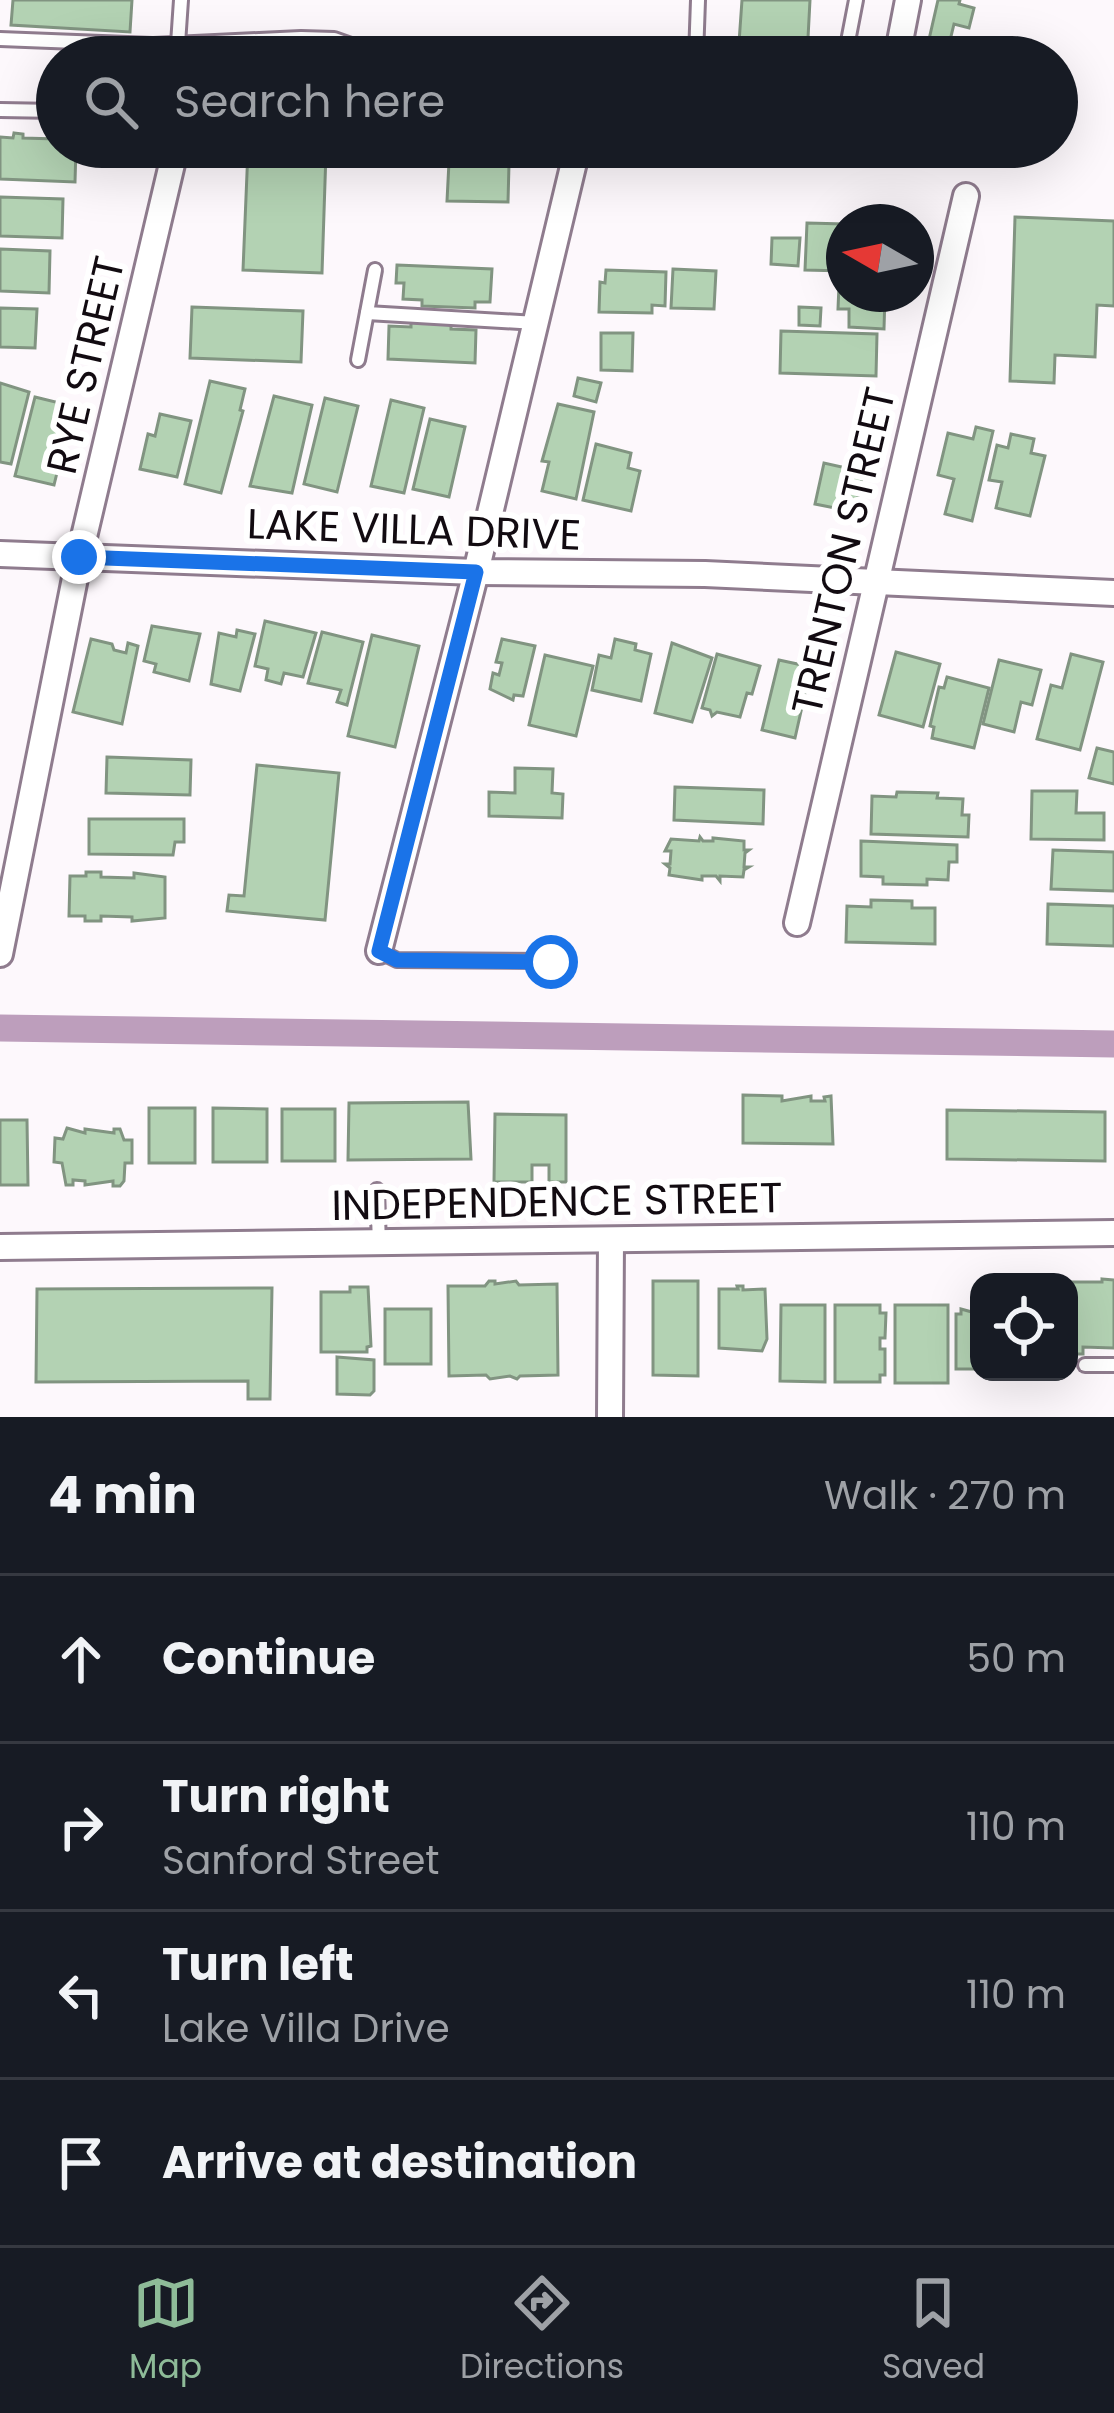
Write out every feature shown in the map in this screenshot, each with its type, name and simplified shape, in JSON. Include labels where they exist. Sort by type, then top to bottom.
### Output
[{"type":"street","points":[[901,36],[908,0]]},
{"type":"street","name":"RYE STREET","points":[[0,953],[79,557],[171,168]]},
{"type":"street","points":[[379,951],[573,168]]},
{"type":"street","name":"TRENTON STREET","points":[[797,923],[966,196]]},
{"type":"street","name":"LAKE VILLA DRIVE","points":[[0,554],[476,572],[705,574],[1114,593]]},
{"type":"street","name":"INDEPENDENCE STREET","points":[[0,1247],[1114,1233]]},
{"type":"street","points":[[610,1417],[611,1240]]},
{"type":"lane","points":[[179,36],[181,0]]},
{"type":"lane","points":[[697,36],[698,0]]},
{"type":"lane","points":[[849,36],[856,0]]},
{"type":"lane","points":[[0,39],[36,40]]},
{"type":"lane","points":[[0,110],[36,111]]},
{"type":"lane","points":[[358,360],[375,270]]},
{"type":"lane","points":[[367,313],[536,323]]},
{"type":"lane","points":[[379,951],[397,960],[551,962]]},
{"type":"lane","points":[[377,1190],[379,1243]]},
{"type":"lane","points":[[1085,1365],[1114,1365]]},
{"type":"building","points":[[13,0],[132,0],[130,32],[11,25]]},
{"type":"building","points":[[742,0],[810,0],[808,36],[739,36]]},
{"type":"building","points":[[938,0],[960,0],[959,4],[974,8],[969,28],[954,24],[951,36],[930,36]]},
{"type":"building","points":[[14,133],[36,138],[36,168],[75,168],[75,182],[0,179],[0,137],[13,138]]},
{"type":"building","points":[[247,168],[325,168],[322,273],[243,270]]},
{"type":"building","points":[[449,168],[509,168],[508,202],[447,201]]},
{"type":"building","points":[[0,197],[63,199],[62,238],[0,236]]},
{"type":"building","points":[[1015,217],[1114,221],[1114,306],[1097,305],[1095,357],[1055,355],[1054,383],[1010,381]]},
{"type":"building","points":[[807,223],[826,224],[826,271],[805,270]]},
{"type":"building","points":[[772,238],[800,238],[798,266],[771,264]]},
{"type":"building","points":[[0,249],[50,251],[49,293],[0,291]]},
{"type":"building","points":[[397,265],[492,269],[490,302],[475,302],[475,308],[422,306],[422,300],[403,299],[404,283],[396,283]]},
{"type":"building","points":[[673,269],[716,271],[714,309],[671,308]]},
{"type":"building","points":[[606,270],[666,272],[665,306],[652,305],[652,313],[599,312],[600,282],[605,283]]},
{"type":"building","points":[[192,307],[303,311],[301,362],[190,358]]},
{"type":"building","points":[[799,307],[821,308],[820,326],[799,325]]},
{"type":"building","points":[[0,308],[37,309],[35,348],[0,347]]},
{"type":"building","points":[[849,312],[884,312],[884,329],[849,327]]},
{"type":"building","points":[[411,322],[476,330],[475,363],[388,359],[389,326],[411,327]]},
{"type":"building","points":[[781,331],[877,334],[876,376],[780,373]]},
{"type":"building","points":[[601,333],[633,333],[632,371],[601,370]]},
{"type":"building","points":[[578,378],[601,383],[596,402],[574,396]]},
{"type":"building","points":[[210,381],[245,389],[221,493],[185,484]]},
{"type":"building","points":[[0,383],[29,392],[11,464],[0,462]]},
{"type":"building","points":[[274,396],[312,405],[292,493],[250,486]]},
{"type":"building","points":[[35,397],[68,405],[54,485],[15,476]]},
{"type":"building","points":[[325,398],[358,406],[337,492],[304,484]]},
{"type":"building","points":[[391,400],[424,408],[404,493],[371,486]]},
{"type":"building","points":[[558,404],[594,412],[576,499],[542,491],[549,462],[542,461]]},
{"type":"building","points":[[160,414],[191,421],[177,477],[140,469],[148,434],[155,436]]},
{"type":"building","points":[[430,419],[465,427],[449,497],[413,489]]},
{"type":"building","points":[[976,427],[993,431],[972,521],[945,514],[954,479],[938,475],[948,433],[973,439]]},
{"type":"building","points":[[1011,434],[1034,439],[1031,453],[1045,456],[1030,516],[996,508],[1002,482],[989,480],[997,445],[1008,448]]},
{"type":"building","points":[[596,444],[631,453],[628,468],[640,471],[631,511],[583,500]]},
{"type":"building","points":[[848,460],[865,464],[855,512],[815,504],[824,463],[846,468]]},
{"type":"building","points":[[265,621],[316,633],[303,677],[284,673],[281,684],[266,680],[268,669],[255,666]]},
{"type":"building","points":[[152,626],[200,634],[189,681],[154,672],[156,664],[144,661]]},
{"type":"building","points":[[237,630],[255,634],[240,691],[211,684],[219,633],[236,637]]},
{"type":"building","points":[[322,632],[363,642],[347,705],[337,702],[341,690],[308,683]]},
{"type":"building","points":[[372,635],[419,646],[395,747],[348,736]]},
{"type":"building","points":[[91,639],[126,653],[128,643],[138,646],[122,724],[73,712]]},
{"type":"building","points":[[502,639],[535,646],[523,696],[514,695],[513,700],[490,689],[493,673],[499,675],[502,663],[496,662]]},
{"type":"building","points":[[615,639],[651,654],[641,701],[592,690],[599,655],[611,658]]},
{"type":"building","points":[[672,643],[712,658],[692,722],[655,713]]},
{"type":"building","points":[[896,652],[940,664],[923,727],[879,715]]},
{"type":"building","points":[[717,654],[760,666],[740,717],[717,712],[712,716],[702,708]]},
{"type":"building","points":[[1071,654],[1103,662],[1080,750],[1037,739],[1051,685],[1062,688]]},
{"type":"building","points":[[545,655],[593,666],[576,736],[529,725]]},
{"type":"building","points":[[779,660],[811,667],[795,738],[762,730]]},
{"type":"building","points":[[999,660],[1041,670],[1032,705],[1021,702],[1014,732],[983,724]]},
{"type":"building","points":[[947,677],[989,688],[974,748],[932,738],[934,727],[930,726],[939,687],[944,688]]},
{"type":"building","points":[[1097,748],[1114,752],[1114,784],[1089,778]]},
{"type":"building","points":[[107,757],[191,760],[190,795],[106,793]]},
{"type":"building","points":[[257,765],[339,773],[325,920],[227,911],[229,895],[244,896]]},
{"type":"building","points":[[515,768],[553,769],[552,793],[563,794],[562,818],[489,816],[489,792],[515,793]]},
{"type":"building","points":[[675,787],[764,790],[763,824],[674,820]]},
{"type":"building","points":[[1032,791],[1077,791],[1076,813],[1104,813],[1104,840],[1031,839]]},
{"type":"building","points":[[897,792],[963,799],[962,815],[969,815],[968,837],[871,834],[872,796],[896,797]]},
{"type":"building","points":[[89,819],[184,819],[184,842],[175,842],[173,855],[89,854]]},
{"type":"building","points":[[700,837],[703,841],[744,841],[744,850],[749,850],[744,867],[749,867],[743,877],[720,876],[720,881],[716,876],[702,876],[702,880],[669,875],[665,864],[670,864],[671,851],[665,851],[671,839],[699,841]]},
{"type":"building","points":[[861,841],[957,845],[957,862],[949,862],[948,880],[927,879],[927,885],[883,884],[883,877],[861,876]]},
{"type":"building","points":[[1053,850],[1114,852],[1114,891],[1051,889]]},
{"type":"building","points":[[86,872],[101,872],[101,877],[134,878],[134,873],[165,877],[165,918],[132,921],[132,917],[101,916],[101,921],[85,921],[85,916],[69,916],[70,876],[86,876]]},
{"type":"building","points":[[871,900],[912,901],[912,908],[935,908],[935,944],[846,942],[847,906],[871,907]]},
{"type":"building","points":[[1048,904],[1114,906],[1114,946],[1047,944]]},
{"type":"building","points":[[743,1095],[782,1096],[782,1101],[811,1096],[811,1101],[825,1101],[824,1097],[831,1096],[833,1144],[743,1143]]},
{"type":"building","points":[[468,1102],[471,1159],[348,1160],[349,1103]]},
{"type":"building","points":[[149,1108],[195,1108],[195,1163],[149,1163]]},
{"type":"building","points":[[213,1108],[267,1109],[267,1162],[213,1162]]},
{"type":"building","points":[[282,1109],[335,1109],[335,1161],[282,1161]]},
{"type":"building","points":[[947,1110],[1105,1112],[1105,1161],[947,1159]]},
{"type":"building","points":[[495,1114],[566,1115],[566,1182],[549,1182],[549,1165],[532,1165],[532,1182],[494,1182]]},
{"type":"building","points":[[0,1120],[27,1120],[28,1185],[0,1185]]},
{"type":"building","points":[[67,1128],[85,1133],[85,1129],[114,1133],[120,1129],[124,1140],[132,1140],[132,1163],[125,1163],[120,1186],[113,1186],[113,1181],[85,1185],[85,1181],[73,1180],[73,1185],[66,1185],[62,1163],[54,1162],[55,1138],[63,1139]]},
{"type":"building","points":[[1114,1280],[1114,1348],[1083,1347],[1083,1354],[1078,1354],[1078,1282]]},
{"type":"building","points":[[489,1281],[557,1284],[558,1375],[517,1379],[449,1376],[448,1286],[485,1286]]},
{"type":"building","points":[[653,1281],[698,1281],[698,1376],[653,1375]]},
{"type":"building","points":[[350,1287],[368,1287],[371,1346],[367,1352],[321,1352],[321,1292],[350,1292]]},
{"type":"building","points":[[272,1288],[270,1399],[248,1399],[248,1381],[36,1382],[37,1289]]},
{"type":"building","points":[[719,1289],[765,1289],[767,1339],[762,1351],[719,1348]]},
{"type":"building","points":[[781,1305],[825,1305],[825,1382],[780,1381]]},
{"type":"building","points":[[835,1305],[880,1305],[880,1313],[886,1313],[885,1338],[880,1338],[885,1375],[880,1375],[880,1382],[835,1382]]},
{"type":"building","points":[[895,1305],[948,1305],[948,1383],[895,1383]]},
{"type":"building","points":[[385,1309],[431,1309],[431,1364],[385,1364]]},
{"type":"building","points":[[961,1309],[970,1312],[970,1369],[956,1369],[956,1314]]},
{"type":"building","points":[[337,1357],[374,1360],[370,1395],[337,1394]]},
{"type":"waterway","points":[[0,1028],[1114,1044]]},
{"type":"route","points":[[79,557],[476,572],[379,951],[397,960],[551,962]]}]
